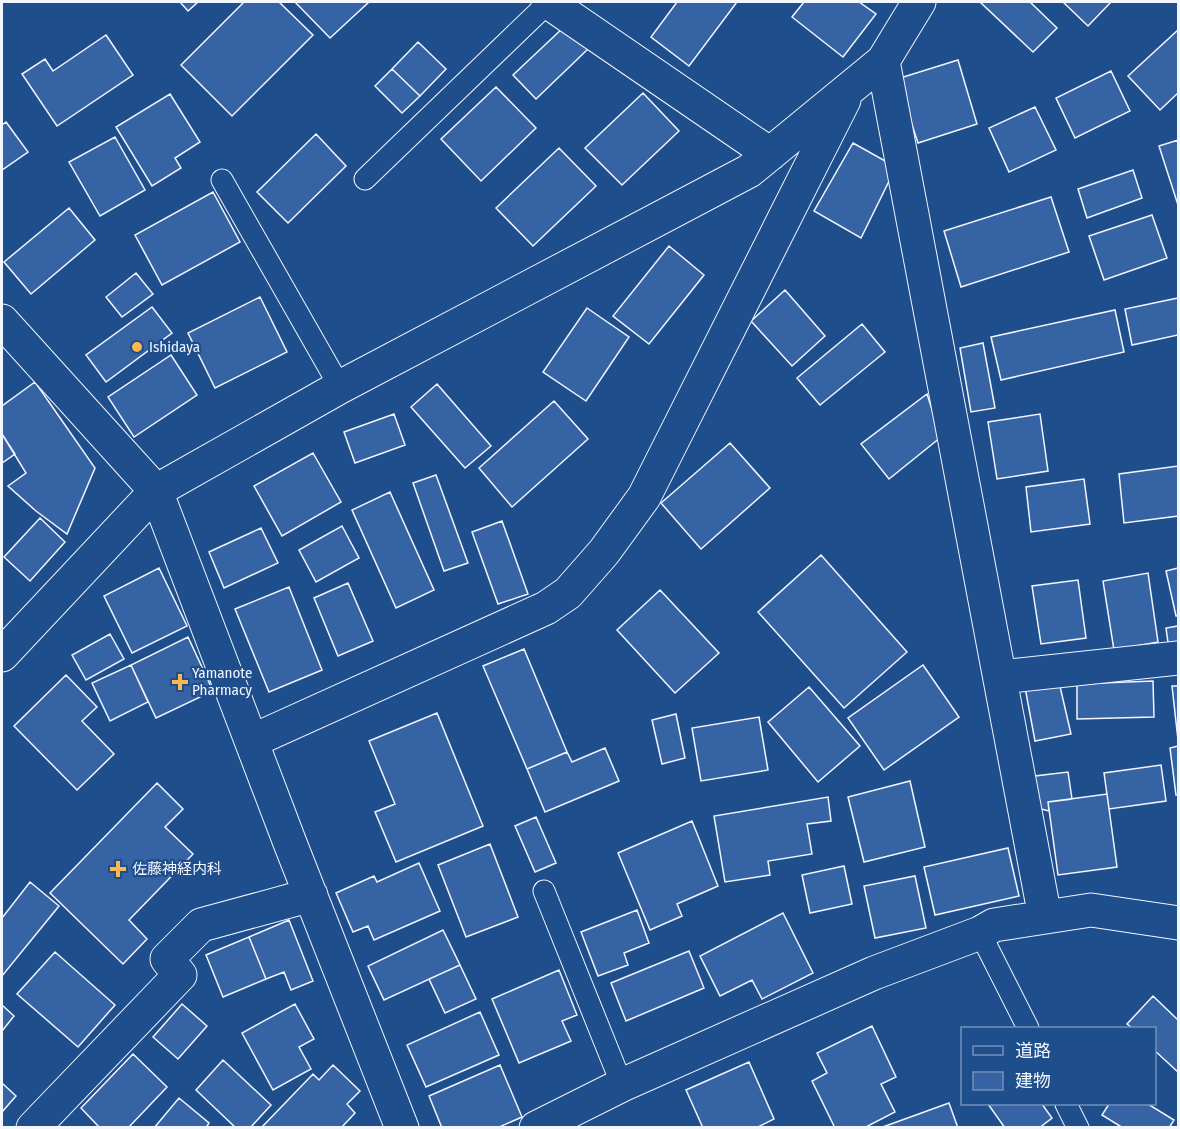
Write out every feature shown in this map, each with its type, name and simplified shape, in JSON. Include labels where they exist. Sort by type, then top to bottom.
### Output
[{"type":"street","points":[[548,2],[770,154]]},
{"type":"street","points":[[2,655],[156,491],[340,387],[749,171],[883,61],[911,5]]},
{"type":"street","points":[[883,61],[1045,917]]},
{"type":"street","points":[[252,741],[546,608],[568,593],[604,552],[644,497],[849,89]]},
{"type":"street","points":[[2,321],[156,491],[402,1128]]},
{"type":"street","points":[[1000,677],[1179,658]]},
{"type":"street","points":[[33,1128],[180,975],[167,959],[201,926],[311,895]]},
{"type":"street","points":[[536,1128],[622,1086],[874,973],[980,933],[994,925],[1091,910],[1179,922]]},
{"type":"lane","points":[[365,179],[548,2]]},
{"type":"lane","points":[[222,180],[340,387]]},
{"type":"lane","points":[[544,891],[622,1086]]},
{"type":"lane","points":[[980,933],[1027,1027]]},
{"type":"lane","points":[[1066,1105],[1078,1128]]},
{"type":"building","points":[[180,2],[198,2],[188,11]]},
{"type":"building","points":[[244,2],[279,2],[313,35],[232,116],[181,65]]},
{"type":"building","points":[[295,2],[369,2],[330,38]]},
{"type":"building","points":[[677,2],[737,2],[689,66],[651,37]]},
{"type":"building","points":[[804,2],[859,2],[876,14],[843,57],[792,17]]},
{"type":"building","points":[[980,2],[1030,2],[1057,28],[1033,52]]},
{"type":"building","points":[[1063,2],[1111,2],[1088,26]]},
{"type":"building","points":[[565,26],[588,49],[536,99],[513,75]]},
{"type":"building","points":[[1178,30],[1178,93],[1160,110],[1128,76]]},
{"type":"building","points":[[106,35],[133,75],[57,126],[22,74],[45,59],[53,71]]},
{"type":"building","points":[[418,42],[446,69],[420,96],[392,69]]},
{"type":"building","points":[[958,60],[977,124],[918,143],[897,79]]},
{"type":"building","points":[[392,69],[420,96],[402,113],[375,86]]},
{"type":"building","points":[[1111,71],[1130,111],[1075,138],[1056,98]]},
{"type":"building","points":[[496,87],[536,128],[481,181],[441,139]]},
{"type":"building","points":[[643,93],[679,131],[622,185],[585,148]]},
{"type":"building","points":[[170,94],[200,142],[175,158],[181,168],[152,186],[116,127]]},
{"type":"building","points":[[1035,107],[1056,150],[1009,172],[989,128]]},
{"type":"building","points":[[6,122],[28,152],[2,170],[2,125]]},
{"type":"building","points":[[316,134],[346,166],[288,223],[257,192]]},
{"type":"building","points":[[115,137],[145,190],[100,216],[69,162]]},
{"type":"building","points":[[1178,140],[1178,205],[1159,146]]},
{"type":"building","points":[[853,143],[896,167],[861,238],[814,211]]},
{"type":"building","points":[[559,148],[596,186],[533,246],[496,208]]},
{"type":"building","points":[[1133,170],[1142,198],[1087,218],[1078,189]]},
{"type":"building","points":[[213,192],[240,242],[162,285],[135,235]]},
{"type":"building","points":[[1051,197],[1069,252],[961,287],[944,231]]},
{"type":"building","points":[[69,208],[95,240],[31,294],[4,262]]},
{"type":"building","points":[[1152,215],[1167,258],[1104,280],[1089,236]]},
{"type":"building","points":[[669,246],[704,275],[649,344],[613,316]]},
{"type":"building","points":[[136,273],[153,294],[122,317],[106,297]]},
{"type":"building","points":[[785,290],[825,336],[792,366],[751,321]]},
{"type":"building","points":[[260,297],[287,352],[215,388],[188,333]]},
{"type":"building","points":[[1178,298],[1178,335],[1132,345],[1125,309]]},
{"type":"building","points":[[152,307],[172,333],[106,382],[86,355]]},
{"type":"building","points":[[587,308],[629,337],[586,401],[543,372]]},
{"type":"building","points":[[1115,310],[1124,352],[1001,380],[991,337]]},
{"type":"building","points":[[862,324],[885,352],[820,405],[797,378]]},
{"type":"building","points":[[983,343],[995,408],[971,412],[960,348]]},
{"type":"building","points":[[171,355],[197,395],[134,437],[108,397]]},
{"type":"building","points":[[35,382],[95,468],[67,534],[8,486],[26,473],[2,434],[2,406]]},
{"type":"building","points":[[437,384],[491,446],[465,468],[411,407]]},
{"type":"building","points":[[927,394],[941,437],[889,479],[861,444]]},
{"type":"building","points":[[554,401],[588,439],[512,507],[479,468]]},
{"type":"building","points":[[394,414],[405,445],[355,463],[344,432]]},
{"type":"building","points":[[1040,414],[1048,471],[997,479],[988,422]]},
{"type":"building","points":[[2,434],[15,454],[2,463]]},
{"type":"building","points":[[730,443],[770,488],[701,549],[661,503]]},
{"type":"building","points":[[313,453],[341,502],[282,536],[254,486]]},
{"type":"building","points":[[1178,466],[1178,516],[1124,523],[1119,474]]},
{"type":"building","points":[[436,475],[468,563],[444,571],[413,483]]},
{"type":"building","points":[[1084,479],[1090,524],[1031,532],[1026,487]]},
{"type":"building","points":[[390,492],[434,590],[396,608],[352,510]]},
{"type":"building","points":[[40,518],[65,542],[30,581],[4,557]]},
{"type":"building","points":[[502,521],[528,594],[498,604],[472,532]]},
{"type":"building","points":[[342,526],[359,558],[316,582],[299,550]]},
{"type":"building","points":[[261,528],[278,563],[224,588],[209,552]]},
{"type":"building","points":[[821,555],[907,652],[844,708],[758,612]]},
{"type":"building","points":[[159,568],[187,626],[132,653],[104,596]]},
{"type":"building","points":[[1178,568],[1178,616],[1176,616],[1166,571]]},
{"type":"building","points":[[1148,573],[1158,642],[1114,650],[1103,581]]},
{"type":"building","points":[[1078,580],[1086,638],[1041,644],[1032,586]]},
{"type":"building","points":[[348,583],[373,641],[338,656],[314,598]]},
{"type":"building","points":[[289,587],[322,670],[269,692],[235,609]]},
{"type":"building","points":[[660,590],[719,653],[675,693],[617,630]]},
{"type":"building","points":[[1178,626],[1178,649],[1169,650],[1166,628]]},
{"type":"building","points":[[110,634],[124,659],[86,680],[72,655]]},
{"type":"building","points":[[188,637],[213,691],[156,718],[131,665]]},
{"type":"building","points":[[524,649],[567,752],[527,769],[483,666]]},
{"type":"building","points":[[131,665],[148,702],[110,721],[92,683]]},
{"type":"building","points":[[923,665],[959,717],[884,770],[848,718]]},
{"type":"building","points":[[66,675],[97,707],[82,721],[114,754],[77,790],[14,726]]},
{"type":"building","points":[[1153,681],[1154,717],[1077,719],[1077,684]]},
{"type":"building","points":[[1024,682],[1059,682],[1071,734],[1035,741]]},
{"type":"building","points":[[1172,686],[1178,686],[1178,740]]},
{"type":"building","points":[[809,687],[860,746],[818,782],[768,722]]},
{"type":"building","points":[[437,713],[483,826],[396,862],[375,812],[395,804],[369,741]]},
{"type":"building","points":[[676,714],[685,758],[662,764],[652,720]]},
{"type":"building","points":[[759,717],[768,770],[701,781],[692,728]]},
{"type":"building","points":[[1178,746],[1178,795],[1176,795],[1170,748]]},
{"type":"building","points":[[605,748],[619,781],[545,812],[527,769],[567,752],[572,762]]},
{"type":"building","points":[[1161,765],[1166,801],[1109,809],[1104,773]]},
{"type":"building","points":[[1068,772],[1072,799],[1048,802],[1049,811],[1037,808],[1035,776]]},
{"type":"building","points":[[910,781],[925,847],[864,862],[848,797]]},
{"type":"building","points":[[157,783],[183,809],[165,827],[193,854],[129,920],[147,939],[123,964],[50,893]]},
{"type":"building","points":[[1107,794],[1117,867],[1058,875],[1048,802]]},
{"type":"building","points":[[828,797],[831,821],[807,824],[812,854],[768,861],[770,875],[725,882],[714,816]]},
{"type":"building","points":[[536,817],[556,863],[535,872],[515,826]]},
{"type":"building","points":[[692,821],[718,886],[677,904],[682,916],[650,930],[618,853]]},
{"type":"building","points":[[490,844],[518,917],[466,937],[438,865]]},
{"type":"building","points":[[1008,848],[1019,896],[935,915],[924,867]]},
{"type":"building","points":[[419,863],[440,911],[374,940],[368,926],[353,932],[336,893],[374,876],[377,882]]},
{"type":"building","points":[[844,866],[852,904],[810,913],[802,875]]},
{"type":"building","points":[[915,876],[926,928],[875,938],[864,886]]},
{"type":"building","points":[[30,882],[59,906],[2,976],[2,918]]},
{"type":"building","points":[[637,910],[649,943],[624,953],[628,965],[598,976],[581,932]]},
{"type":"building","points":[[783,913],[813,973],[762,999],[752,980],[720,996],[700,956]]},
{"type":"building","points":[[289,920],[313,981],[291,990],[284,972],[266,979],[249,937]]},
{"type":"building","points":[[443,930],[460,965],[384,1000],[368,966]]},
{"type":"building","points":[[249,937],[266,979],[223,997],[206,955]]},
{"type":"building","points":[[689,951],[704,988],[626,1021],[611,983]]},
{"type":"building","points":[[55,952],[115,1005],[78,1047],[17,994]]},
{"type":"building","points":[[460,965],[476,999],[445,1013],[429,979]]},
{"type":"building","points":[[559,970],[577,1015],[562,1021],[571,1041],[519,1063],[492,999]]},
{"type":"building","points":[[1153,996],[1178,1020],[1178,1072],[1156,1052],[1156,1027],[1131,1027],[1127,1024]]},
{"type":"building","points":[[182,1004],[207,1026],[178,1059],[153,1037]]},
{"type":"building","points":[[295,1004],[314,1039],[299,1047],[311,1069],[273,1090],[242,1033]]},
{"type":"building","points":[[2,1005],[14,1016],[2,1031]]},
{"type":"building","points":[[480,1012],[499,1055],[426,1087],[407,1045]]},
{"type":"building","points":[[872,1026],[896,1077],[881,1084],[895,1112],[864,1128],[835,1128],[812,1081],[827,1073],[817,1053]]},
{"type":"building","points":[[133,1054],[167,1087],[128,1128],[100,1128],[81,1108]]},
{"type":"building","points":[[223,1060],[271,1105],[250,1128],[236,1128],[196,1090]]},
{"type":"building","points":[[749,1062],[774,1119],[756,1128],[703,1128],[686,1090]]},
{"type":"building","points":[[333,1065],[360,1091],[347,1104],[355,1113],[341,1128],[261,1128],[313,1074],[319,1080]]},
{"type":"building","points":[[500,1065],[522,1117],[497,1128],[442,1128],[429,1096]]},
{"type":"building","points":[[2,1083],[16,1096],[2,1112]]},
{"type":"building","points":[[179,1098],[209,1123],[206,1128],[154,1128]]},
{"type":"building","points":[[949,1103],[958,1128],[880,1128]]},
{"type":"building","points":[[989,1105],[1043,1105],[1052,1118],[1039,1128],[1005,1128]]},
{"type":"building","points":[[1108,1105],[1150,1105],[1174,1120],[1169,1128],[1123,1128],[1102,1115]]},
{"type":"place","name":"Ishidaya","points":[[137,347]]},
{"type":"place","name":"Yamanote Pharmacy","points":[[180,682]]},
{"type":"place","name":"佐藤神経内科","points":[[118,869]]}]
